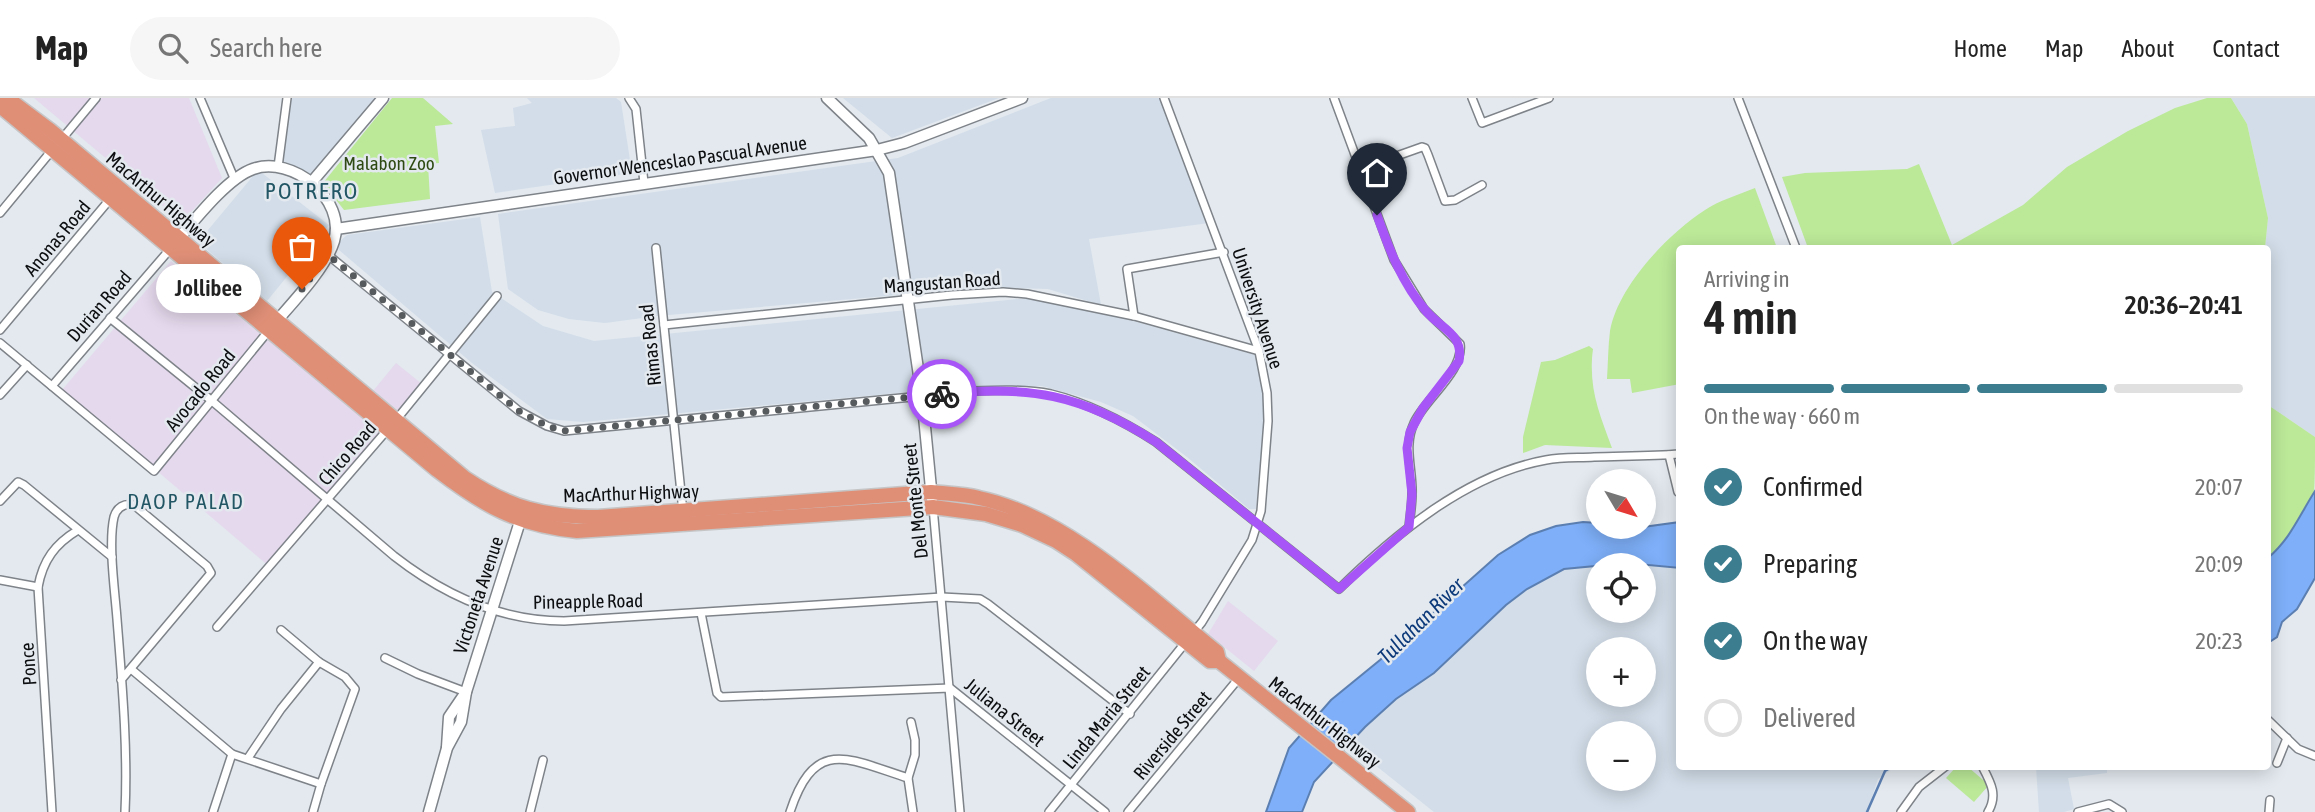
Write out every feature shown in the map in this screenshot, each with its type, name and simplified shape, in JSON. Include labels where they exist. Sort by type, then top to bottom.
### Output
[{"type":"highway","name":"MacArthur Highway","points":[[7,98],[175,244],[393,424],[473,483],[523,515],[684,517],[933,508],[986,514],[1023,525],[1056,541],[1190,637]]},
{"type":"highway","name":"MacArthur Highway","points":[[0,106],[57,144],[111,198],[175,244]]},
{"type":"highway","name":"MacArthur Highway","points":[[684,517],[931,492],[990,501],[1028,514],[1083,545],[1190,637],[1210,661],[1219,661],[1408,812]]},
{"type":"main road","points":[[311,183],[383,98]]},
{"type":"main road","name":"Del Monte Street","points":[[827,98],[869,138],[889,173],[922,396],[933,508]]},
{"type":"main road","name":"Governor Wenceslao Pascual Avenue","points":[[337,229],[877,150],[915,139],[1022,98]]},
{"type":"main road","points":[[175,244],[234,178],[255,168],[278,167],[311,183],[325,195],[334,211],[337,229],[334,242],[328,255],[274,325]]},
{"type":"main road","name":"Victoneta Avenue","points":[[429,812],[447,748],[461,722],[466,692],[523,515]]},
{"type":"street","points":[[0,213],[96,98]]},
{"type":"street","points":[[200,98],[234,178]]},
{"type":"street","points":[[278,167],[287,98]]},
{"type":"street","points":[[629,98],[636,109],[644,183]]},
{"type":"street","name":"University Avenue","points":[[1164,98],[1259,351],[1269,421],[1258,525],[1232,576],[1190,637]]},
{"type":"street","points":[[1334,98],[1394,260],[1424,309],[1457,340],[1461,350],[1459,361],[1423,408],[1410,432],[1407,448],[1412,494],[1409,527]]},
{"type":"street","points":[[1472,98],[1482,123],[1549,98]]},
{"type":"street","points":[[1738,98],[1795,245]]},
{"type":"street","points":[[1360,169],[1422,147],[1426,148],[1445,201],[1455,200],[1482,185]]},
{"type":"street","name":"Anonas Road","points":[[0,330],[111,198]]},
{"type":"street","name":"Durian Road","points":[[52,386],[175,244]]},
{"type":"street","name":"Rimas Road","points":[[656,248],[684,517]]},
{"type":"street","points":[[1134,316],[1127,271],[1129,268],[1224,252]]},
{"type":"street","points":[[328,255],[519,411],[564,431],[973,391],[1016,390],[1051,394],[1123,421],[1156,442],[1339,589],[1409,527],[1469,489],[1505,473],[1543,460],[1676,454]]},
{"type":"street","name":"Mangustan Road","points":[[664,326],[908,299],[1021,293],[1134,316],[1259,351]]},
{"type":"street","name":"Chico Road","points":[[217,627],[393,424],[497,296]]},
{"type":"street","name":"Pineapple Road","points":[[110,318],[418,575],[456,596],[491,610],[522,618],[564,621],[942,597],[981,599],[1129,714]]},
{"type":"street","name":"Avocado Road","points":[[52,386],[154,471],[274,325]]},
{"type":"street","points":[[0,343],[52,386]]},
{"type":"street","points":[[0,395],[27,365]]},
{"type":"street","points":[[1669,455],[1676,484]]},
{"type":"street","points":[[0,501],[20,482],[112,557]]},
{"type":"street","points":[[121,680],[211,573],[207,566],[134,505],[129,504],[120,507],[114,516],[112,557],[127,769],[125,812]]},
{"type":"street","name":"Del Monte Street","points":[[933,508],[960,812]]},
{"type":"street","name":"Ponce","points":[[52,812],[38,587],[41,570],[51,552],[63,539],[78,530]]},
{"type":"street","points":[[0,580],[38,587]]},
{"type":"street","points":[[701,613],[717,693],[721,697],[950,688]]},
{"type":"street","points":[[281,629],[319,662],[345,677],[355,689],[320,784],[313,812]]},
{"type":"street","name":"Linda Maria Street","points":[[1049,812],[1190,637]]},
{"type":"street","points":[[385,658],[466,692]]},
{"type":"street","points":[[248,758],[281,709],[319,662]]},
{"type":"street","points":[[131,669],[232,754],[320,784]]},
{"type":"street","name":"Riverside Street","points":[[1128,812],[1239,678]]},
{"type":"street","name":"Juliana Street","points":[[950,688],[1105,812]]},
{"type":"street","points":[[911,722],[915,755],[908,778],[913,812]]},
{"type":"street","points":[[2271,723],[2298,749],[2315,756]]},
{"type":"street","points":[[2277,763],[2287,738]]},
{"type":"street","points":[[213,812],[232,754]]},
{"type":"street","points":[[790,812],[797,790],[810,771],[823,761],[846,758],[908,778]]},
{"type":"street","points":[[530,812],[543,760]]},
{"type":"street","points":[[1901,812],[1919,787],[1941,770]]},
{"type":"street","points":[[1984,770],[1994,791],[1988,812]]},
{"type":"street","points":[[2269,812],[2270,800]]},
{"type":"street","points":[[2078,812],[2109,804],[2122,812]]},
{"type":"shaded area","points":[[34,98],[189,98],[222,178],[182,222]]},
{"type":"shaded area","points":[[287,98],[376,98],[312,181],[277,164]]},
{"type":"shaded area","points":[[527,98],[616,98],[621,102],[632,173],[495,193],[481,130],[515,126],[513,108],[532,103]]},
{"type":"shaded area","points":[[843,98],[999,98],[892,138]]},
{"type":"shaded area","points":[[1051,98],[1160,98],[1209,223],[1089,239],[1101,305],[1048,289],[990,287],[657,316],[605,323],[569,319],[538,310],[508,289],[498,214],[898,158]]},
{"type":"shaded area","points":[[2231,98],[2315,98],[2315,437],[2271,407],[2271,245],[2265,245],[2268,218],[2247,124]]},
{"type":"shaded area","points":[[258,170],[329,225],[267,301],[198,242]]},
{"type":"shaded area","points":[[480,217],[492,292],[543,326],[594,341],[1029,298],[1076,305],[1255,355],[1265,411],[1256,509],[1249,509],[1133,416],[1101,402],[1042,386],[974,386],[583,422],[547,419],[472,363],[339,250],[339,242],[347,235]]},
{"type":"shaded area","points":[[171,261],[382,433],[271,568],[62,390]]},
{"type":"shaded area","points":[[396,363],[422,384],[399,411],[373,391]]},
{"type":"shaded area","points":[[1656,566],[1676,568],[1676,770],[1891,770],[1878,779],[1867,812],[1434,812],[1350,745],[1365,727],[1396,699],[1434,673],[1506,605],[1545,577],[1564,569],[1586,567],[1586,623],[1656,623]]},
{"type":"shaded area","points":[[1228,601],[1278,641],[1254,671],[1208,634]]},
{"type":"shaded area","points":[[2036,770],[2107,770],[2107,773],[2068,778],[2074,809],[2064,812],[2039,812]]},
{"type":"green space","name":"Malabon Zoo","points":[[392,98],[423,98],[453,124],[435,126],[439,163],[428,164],[430,199],[344,210],[323,183]]},
{"type":"green space","points":[[2207,98],[2231,98],[2247,124],[2268,218],[2265,245],[1952,245],[2023,205],[2067,167],[2128,131],[2175,108]]},
{"type":"green space","points":[[1919,164],[1952,245],[1807,245],[1782,177],[1805,173],[1907,169]]},
{"type":"green space","points":[[1755,188],[1776,245],[1676,245],[1676,385],[1632,393],[1630,379],[1607,379],[1610,331],[1623,296],[1661,247],[1691,220],[1723,200]]},
{"type":"green space","points":[[1589,346],[1593,349],[1593,388],[1612,448],[1545,445],[1523,453],[1523,437],[1541,362],[1555,360]]},
{"type":"green space","points":[[2271,407],[2315,437],[2314,492],[2295,528],[2271,555]]},
{"type":"green space","points":[[1953,770],[1972,770],[1989,785],[1974,802],[1946,778]]},
{"type":"water","points":[[2315,491],[2315,578],[2297,609],[2282,622],[2277,637],[2271,641],[2271,555],[2289,535]]},
{"type":"water","points":[[1583,522],[1586,522],[1586,539],[1656,539],[1656,525],[1676,523],[1676,568],[1656,566],[1656,553],[1586,553],[1586,567],[1564,569],[1527,589],[1506,605],[1434,673],[1396,699],[1365,727],[1314,782],[1302,812],[1266,812],[1289,748],[1331,700],[1498,555],[1530,535],[1556,526]]},
{"type":"waterway","points":[[1867,812],[1887,770]]},
{"type":"way so far","points":[[302,289],[328,255],[519,411],[547,426],[564,431],[942,394]]},
{"type":"place","name":"Jollibee","points":[[302,289]]},
{"type":"district","name":"POTRERO","points":[[312,191]]},
{"type":"district","name":"DAOP PALAD","points":[[186,502]]},
{"type":"route","points":[[942,394],[1016,390],[1051,394],[1123,421],[1156,442],[1339,589],[1409,527],[1412,479],[1407,448],[1410,432],[1423,408],[1459,361],[1461,350],[1457,340],[1429,314],[1406,281],[1394,260],[1377,215]]},
{"type":"water label","name":"Tullahan River","points":[[1421,621]]}]
